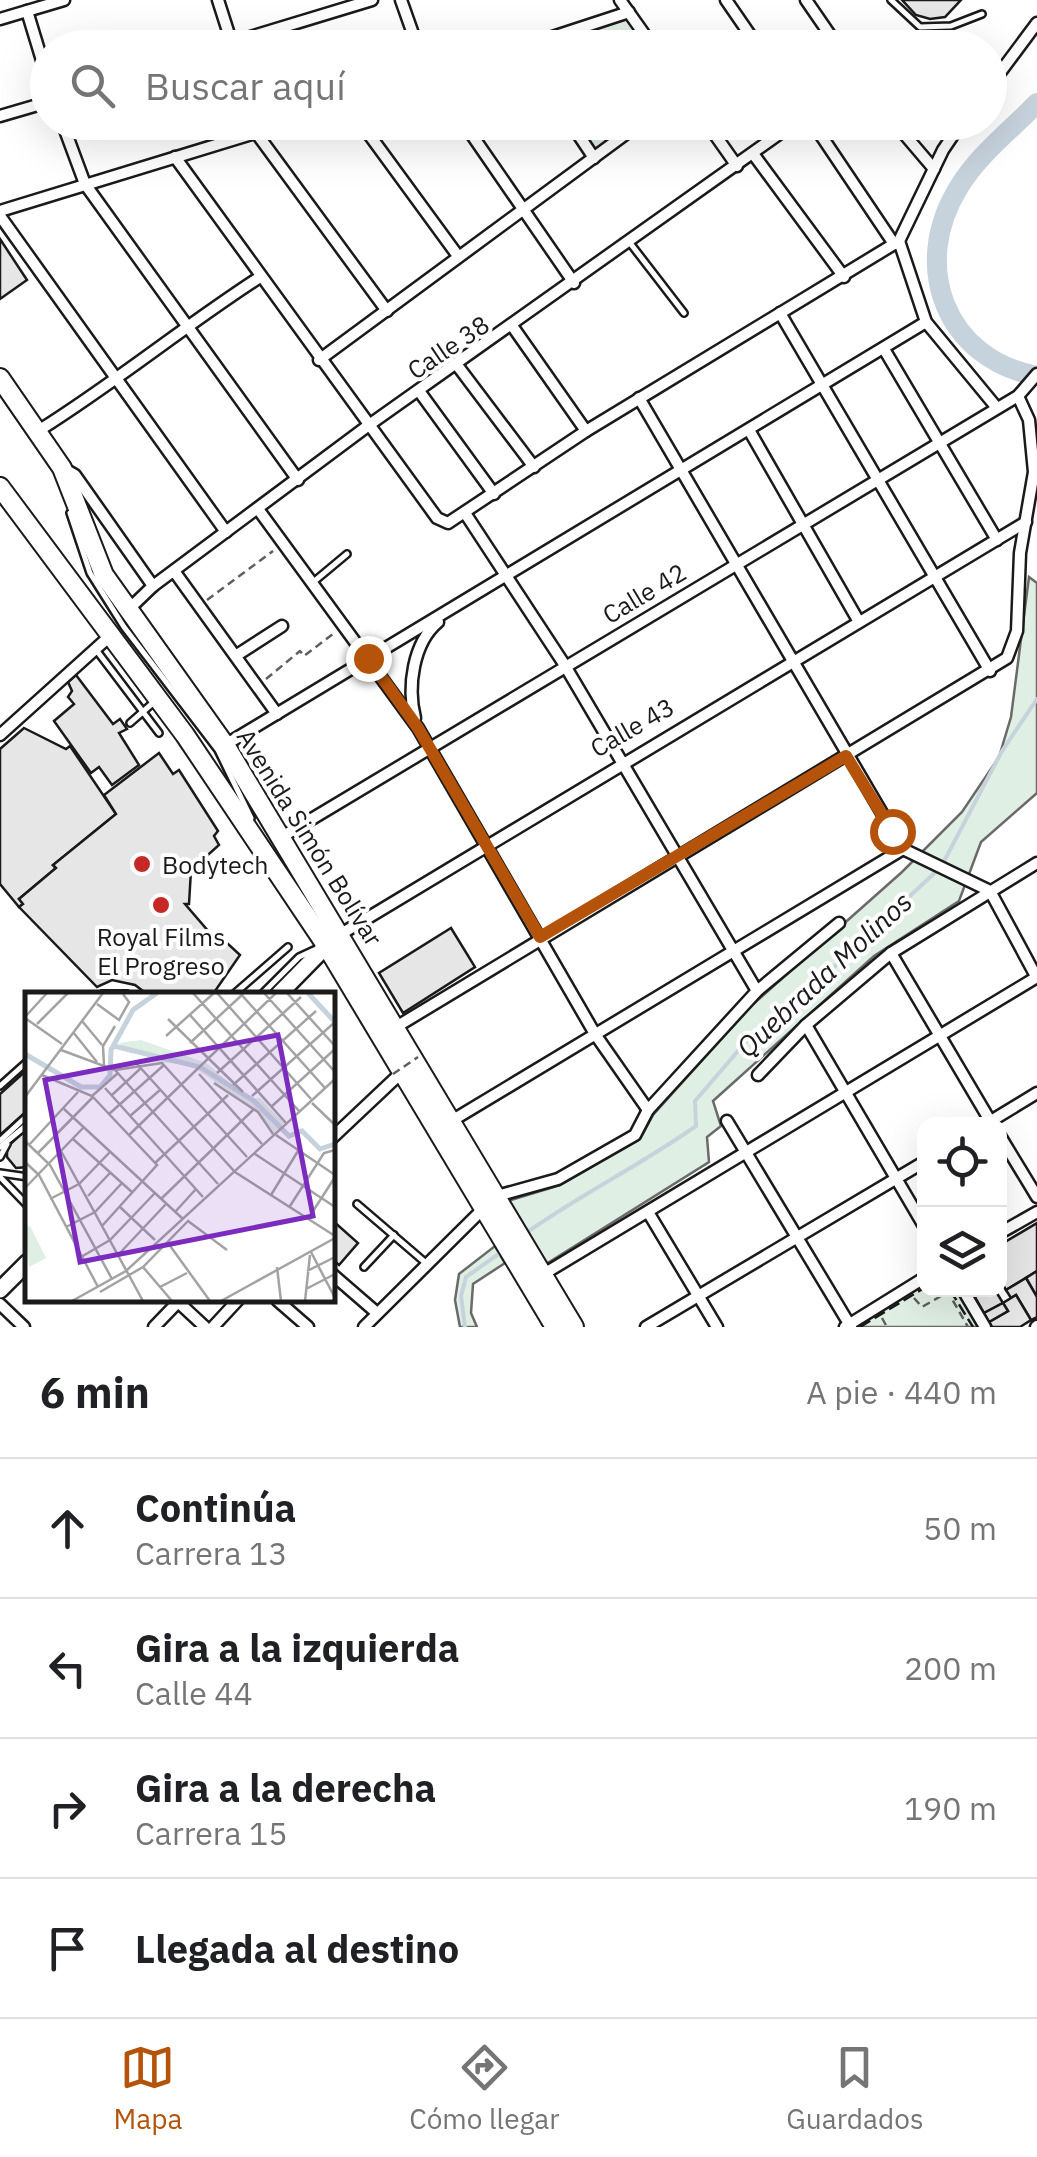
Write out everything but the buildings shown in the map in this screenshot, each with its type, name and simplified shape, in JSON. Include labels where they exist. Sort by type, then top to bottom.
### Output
[{"type":"main road","name":"Avenida Simón Bolívar","points":[[0,378],[62,468],[96,560],[224,745],[280,838],[398,1073],[491,1202],[555,1327]]},
{"type":"main road","name":"Avenida Simón Bolívar","points":[[3,498],[110,635],[152,704],[333,939],[396,1028],[454,1120],[491,1202]]},
{"type":"main road","name":"Avenida Simón Bolívar","points":[[522,1258],[542,1275],[574,1327]]},
{"type":"street","points":[[0,19],[64,0]]},
{"type":"street","points":[[218,0],[227,30]]},
{"type":"street","points":[[279,30],[372,0]]},
{"type":"street","points":[[401,0],[412,30]]},
{"type":"street","points":[[620,0],[642,30]]},
{"type":"street","points":[[726,0],[747,30]]},
{"type":"street","points":[[806,0],[827,30]]},
{"type":"street","points":[[27,11],[33,30]]},
{"type":"street","points":[[574,30],[629,12]]},
{"type":"street","points":[[1007,64],[1037,24]]},
{"type":"street","points":[[0,116],[30,107]]},
{"type":"street","points":[[69,140],[86,184],[298,480]]},
{"type":"street","points":[[221,140],[0,213],[115,382],[226,532]]},
{"type":"street","points":[[264,140],[387,311]]},
{"type":"street","points":[[373,140],[458,256]]},
{"type":"street","points":[[476,140],[574,283]]},
{"type":"street","points":[[582,140],[594,158]]},
{"type":"street","points":[[320,360],[618,140]]},
{"type":"street","points":[[719,140],[737,166]]},
{"type":"street","name":"Calle 38","points":[[127,610],[153,586],[369,424],[513,327],[773,140]]},
{"type":"street","points":[[825,140],[896,242],[926,322],[997,408]]},
{"type":"street","points":[[909,140],[934,169]]},
{"type":"street","points":[[174,157],[443,522],[465,514],[586,431],[844,278],[896,242],[951,140]]},
{"type":"street","points":[[754,155],[844,278]]},
{"type":"street","points":[[38,431],[115,382],[188,324],[260,277]]},
{"type":"street","points":[[780,313],[990,672]]},
{"type":"street","points":[[224,745],[926,322]]},
{"type":"street","points":[[513,327],[586,431]]},
{"type":"street","points":[[884,350],[997,540]]},
{"type":"street","points":[[457,365],[534,467]]},
{"type":"street","name":"Calle 42","points":[[280,838],[564,664],[1018,396],[1033,379]]},
{"type":"street","points":[[419,391],[494,494]]},
{"type":"street","points":[[396,1028],[540,937],[990,672],[1007,658],[1016,631],[1036,448],[1018,396]]},
{"type":"street","points":[[542,1275],[1037,978],[990,890],[903,849],[640,398]]},
{"type":"street","points":[[749,430],[858,622]]},
{"type":"street","points":[[62,468],[75,475],[153,586]]},
{"type":"street","points":[[258,509],[418,728],[595,1034],[648,1110]]},
{"type":"street","points":[[465,514],[564,664],[757,991]]},
{"type":"street","name":"Calle 43","points":[[281,992],[333,939],[484,844],[1026,522]]},
{"type":"street","points":[[174,570],[277,714]]},
{"type":"street","points":[[418,728],[411,690],[415,665],[430,628],[450,610]]},
{"type":"street","points":[[236,655],[282,626]]},
{"type":"street","points":[[0,735],[110,635]]},
{"type":"street","points":[[454,1120],[903,849]]},
{"type":"street","points":[[758,1074],[806,1025],[891,953],[1037,863]]},
{"type":"street","points":[[364,1327],[491,1202],[558,1179],[635,1135],[648,1110],[757,991],[838,923]]},
{"type":"street","points":[[891,953],[986,1117]]},
{"type":"street","points":[[806,1025],[917,1214]]},
{"type":"street","points":[[335,1135],[398,1073]]},
{"type":"street","points":[[998,1117],[1037,1092]]},
{"type":"street","points":[[727,1121],[849,1326],[917,1282]]},
{"type":"street","points":[[1007,1148],[1037,1197]]},
{"type":"street","points":[[646,1327],[917,1166]]},
{"type":"street","points":[[648,1212],[716,1327]]},
{"type":"street","points":[[1007,1230],[1037,1212]]},
{"type":"street","points":[[0,1290],[25,1265]]},
{"type":"street","points":[[335,1277],[377,1313]]},
{"type":"street","points":[[967,1297],[985,1327]]},
{"type":"street","points":[[154,1327],[176,1302]]},
{"type":"street","points":[[180,1302],[205,1327]]},
{"type":"street","points":[[213,1327],[236,1302]]},
{"type":"street","points":[[279,1302],[308,1327]]},
{"type":"street","points":[[0,1304],[24,1327]]},
{"type":"lane","points":[[891,0],[920,27],[950,26],[982,14]]},
{"type":"lane","points":[[630,242],[684,313]]},
{"type":"lane","points":[[0,391],[57,472],[90,573],[124,627],[218,750],[251,818]]},
{"type":"lane","points":[[0,474],[251,818],[292,883]]},
{"type":"lane","points":[[311,585],[347,554]]},
{"type":"lane","points":[[96,651],[152,704],[159,733]]},
{"type":"lane","points":[[130,722],[152,704]]},
{"type":"lane","points":[[264,992],[299,957],[333,939]]},
{"type":"lane","points":[[236,992],[288,947]]},
{"type":"lane","points":[[0,1086],[25,1064]]},
{"type":"lane","points":[[0,1144],[25,1118]]},
{"type":"lane","points":[[0,1144],[25,1127]]},
{"type":"lane","points":[[0,1157],[8,1141]]},
{"type":"lane","points":[[1,1175],[25,1203]]},
{"type":"lane","points":[[357,1204],[427,1264]]},
{"type":"lane","points":[[364,1267],[394,1235]]},
{"type":"path","points":[[201,604],[282,544]]},
{"type":"path","points":[[259,685],[300,651],[304,656],[342,626]]},
{"type":"path","points":[[398,1073],[418,1057]]},
{"type":"path","points":[[915,1297],[922,1307],[948,1292],[968,1327]]},
{"type":"path","points":[[877,1320],[882,1318],[887,1327]]},
{"type":"green space","points":[[629,12],[642,30],[574,30]]},
{"type":"green space","points":[[582,140],[619,140],[594,158]]},
{"type":"green space","points":[[1029,577],[1037,583],[1037,793],[981,842],[959,901],[874,956],[713,1101],[721,1126],[707,1137],[709,1162],[546,1264],[501,1203],[560,1185],[640,1139],[653,1115],[751,1006],[902,872],[962,812],[999,757],[1011,717]]},
{"type":"green space","points":[[495,1246],[505,1263],[473,1284],[471,1313],[477,1327],[460,1327],[455,1300],[459,1274]]},
{"type":"green space","points":[[917,1283],[917,1297],[967,1297],[985,1327],[851,1327]]},
{"type":"waterway","points":[[1007,132],[1037,103]]},
{"type":"waterway","points":[[999,140],[967,175],[945,217],[938,247],[938,277],[945,304],[959,329],[979,350],[1005,366],[1037,376]]},
{"type":"waterway","name":"Quebrada Molinos","points":[[526,1233],[696,1126],[695,1101],[750,1037],[820,980],[941,867],[1002,751],[1037,699]]},
{"type":"waterway","name":"Quebrada Molinos","points":[[465,1327],[461,1296],[466,1277],[503,1251]]},
{"type":"fence","points":[[860,1327],[917,1292]]},
{"type":"fence","points":[[954,1297],[973,1327]]},
{"type":"place","name":"Bodytech","points":[[142,864]]},
{"type":"place","name":"Royal Films El Progreso","points":[[161,905]]},
{"type":"route","points":[[368,658],[418,728],[540,937],[846,756],[892,831]]}]
